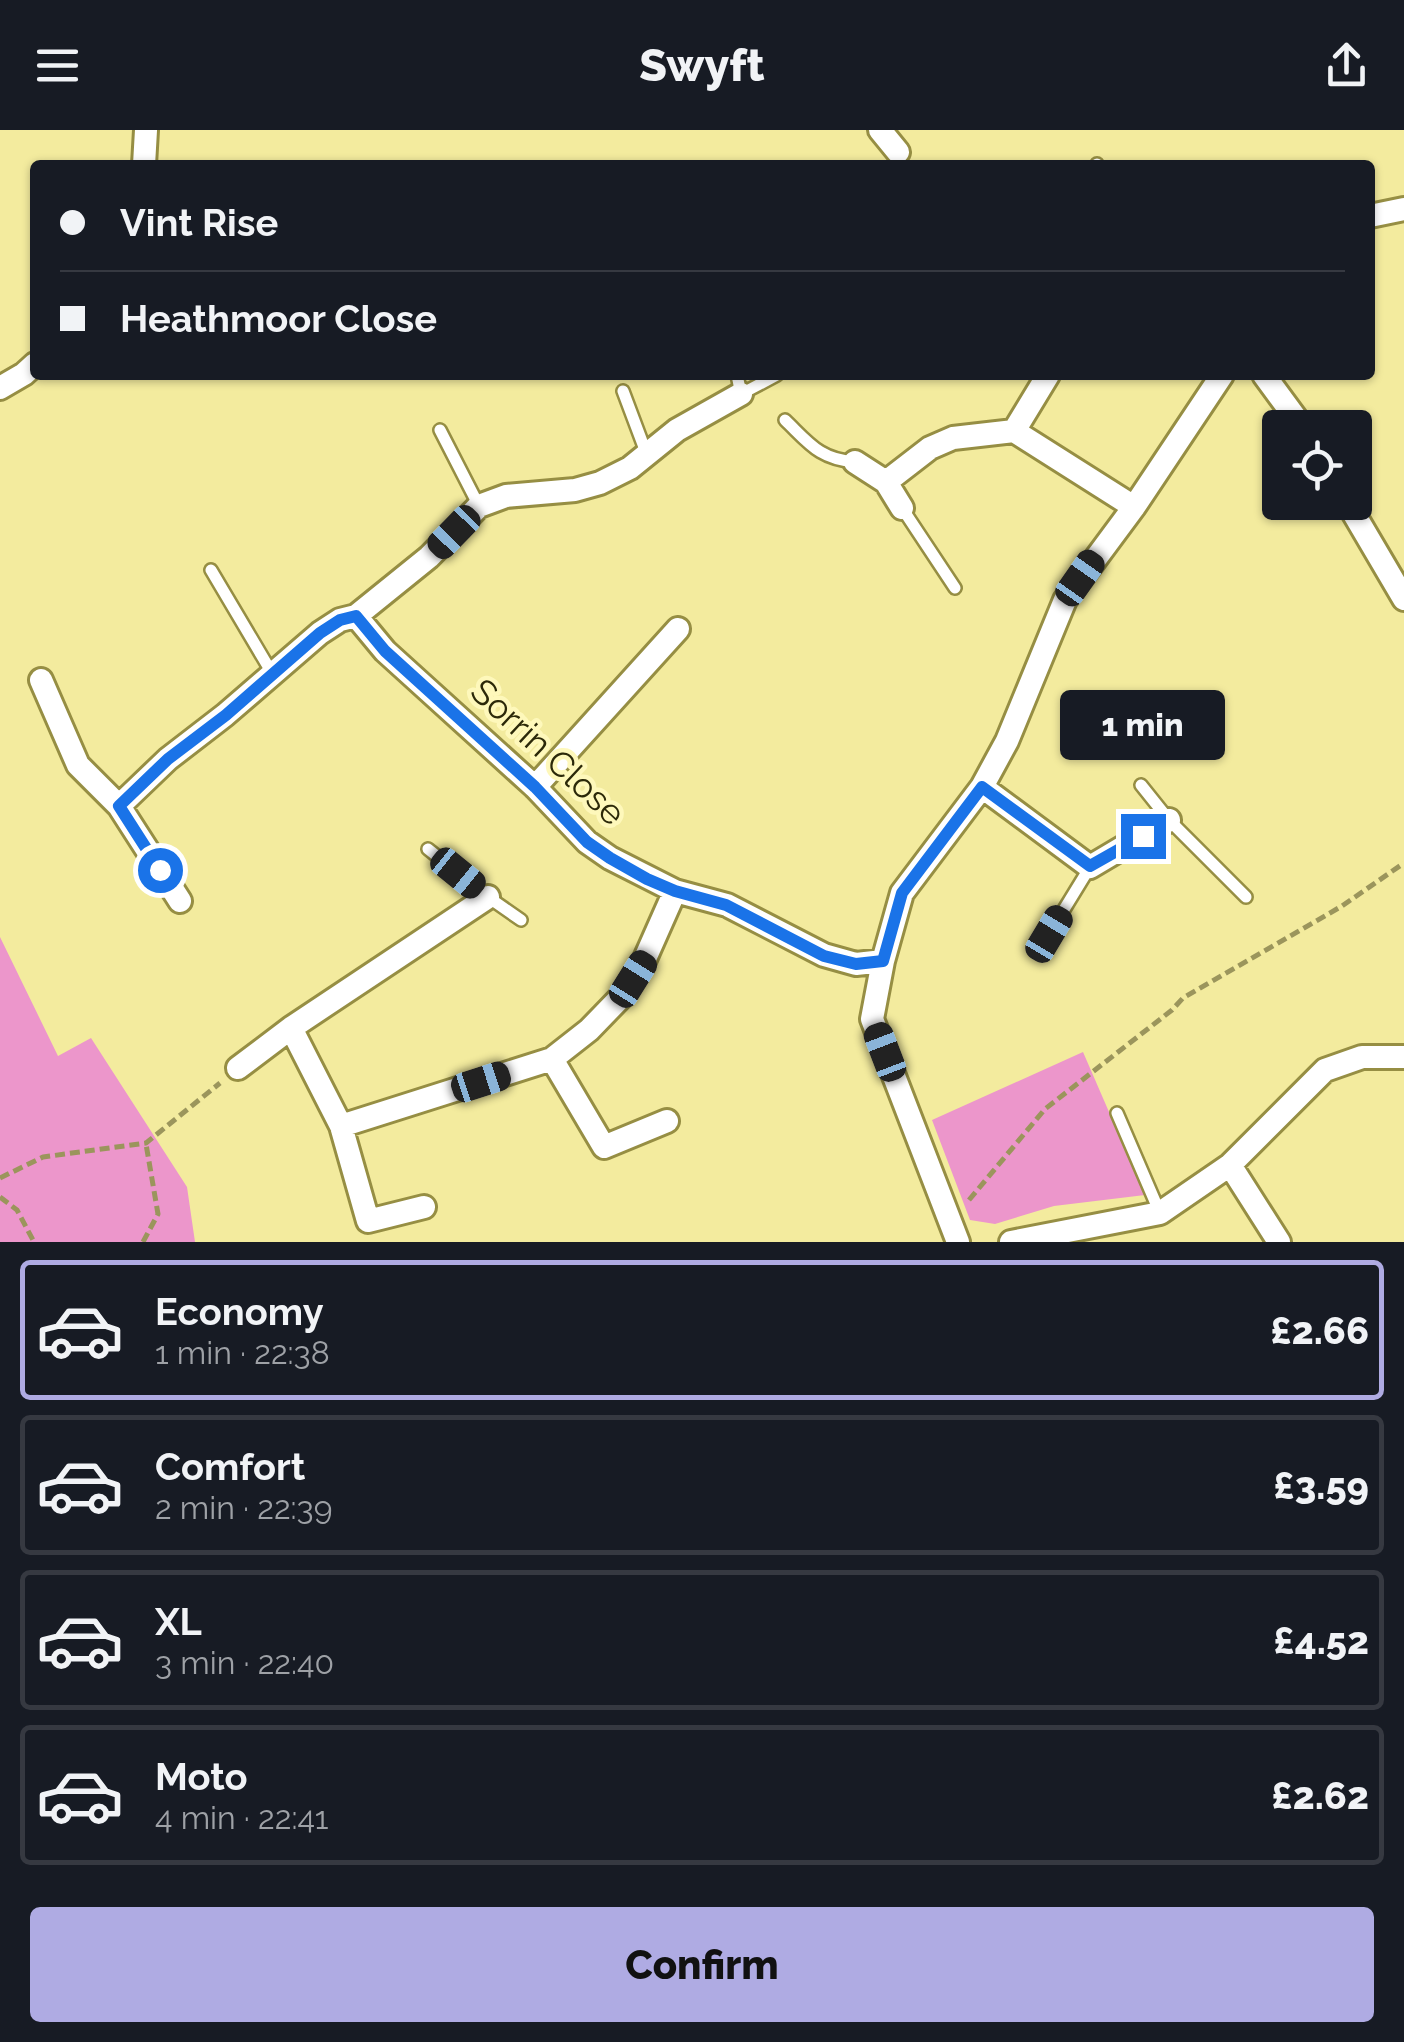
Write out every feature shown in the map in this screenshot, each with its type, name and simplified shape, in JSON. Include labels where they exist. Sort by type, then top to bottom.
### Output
[{"type":"street","points":[[144,160],[146,130]]},
{"type":"street","points":[[880,130],[898,152]]},
{"type":"street","points":[[1375,215],[1404,209]]},
{"type":"street","points":[[0,388],[30,367]]},
{"type":"street","points":[[1014,431],[1045,380]]},
{"type":"street","points":[[954,1232],[872,1019],[902,893],[982,787],[1007,742],[1065,600],[1134,507],[1219,380]]},
{"type":"street","points":[[1268,380],[1290,410]]},
{"type":"street","points":[[119,806],[168,759],[226,715],[320,633],[340,620],[356,616],[429,558],[479,506],[506,496],[574,490],[600,483],[630,468],[739,384]]},
{"type":"street","points":[[886,482],[930,448],[953,438],[1014,431],[1134,507]]},
{"type":"street","points":[[854,462],[886,482],[902,508]]},
{"type":"street","points":[[1358,520],[1404,599]]},
{"type":"street","name":"Sorrin Close","points":[[356,616],[385,651],[535,787],[587,842],[647,879],[726,905],[824,956],[856,964],[883,961]]},
{"type":"street","points":[[535,787],[678,629]]},
{"type":"street","points":[[41,680],[78,765],[119,806],[180,901]]},
{"type":"street","points":[[982,787],[1090,866],[1169,820]]},
{"type":"street","points":[[341,1126],[552,1059],[589,1030],[621,997],[644,961],[675,891]]},
{"type":"street","points":[[238,1068],[290,1028],[488,898]]},
{"type":"street","points":[[290,1028],[341,1126],[368,1220],[424,1208]]},
{"type":"street","points":[[1011,1242],[1160,1212],[1230,1165],[1325,1070],[1362,1057],[1404,1057]]},
{"type":"street","points":[[552,1059],[604,1146],[667,1121]]},
{"type":"street","points":[[1230,1165],[1279,1242]]},
{"type":"lane","points":[[623,391],[647,455]]},
{"type":"lane","points":[[785,420],[824,456],[854,462]]},
{"type":"lane","points":[[440,430],[479,506]]},
{"type":"lane","points":[[902,508],[955,588]]},
{"type":"lane","points":[[210,570],[272,673]]},
{"type":"lane","points":[[1141,786],[1246,898]]},
{"type":"lane","points":[[428,849],[521,920]]},
{"type":"lane","points":[[1049,934],[1090,866]]},
{"type":"lane","points":[[1117,1113],[1160,1212]]},
{"type":"path","points":[[954,1232],[1045,1109],[1184,998],[1342,906],[1404,862]]},
{"type":"path","points":[[0,1178],[43,1157],[146,1143],[238,1068]]},
{"type":"path","points":[[144,1242],[158,1214],[146,1143]]},
{"type":"path","points":[[0,1196],[18,1210],[34,1242]]},
{"type":"shaded area","points":[[0,937],[58,1056],[91,1038],[187,1187],[195,1242],[0,1242]]},
{"type":"shaded area","points":[[1083,1052],[1145,1195],[1054,1206],[995,1224],[970,1220],[932,1120]]},
{"type":"route","points":[[160,870],[119,806],[168,759],[226,715],[320,633],[340,620],[356,616],[385,651],[535,787],[587,842],[647,879],[726,905],[824,956],[856,964],[883,961],[902,893],[982,787],[1090,866],[1143,836]]}]
